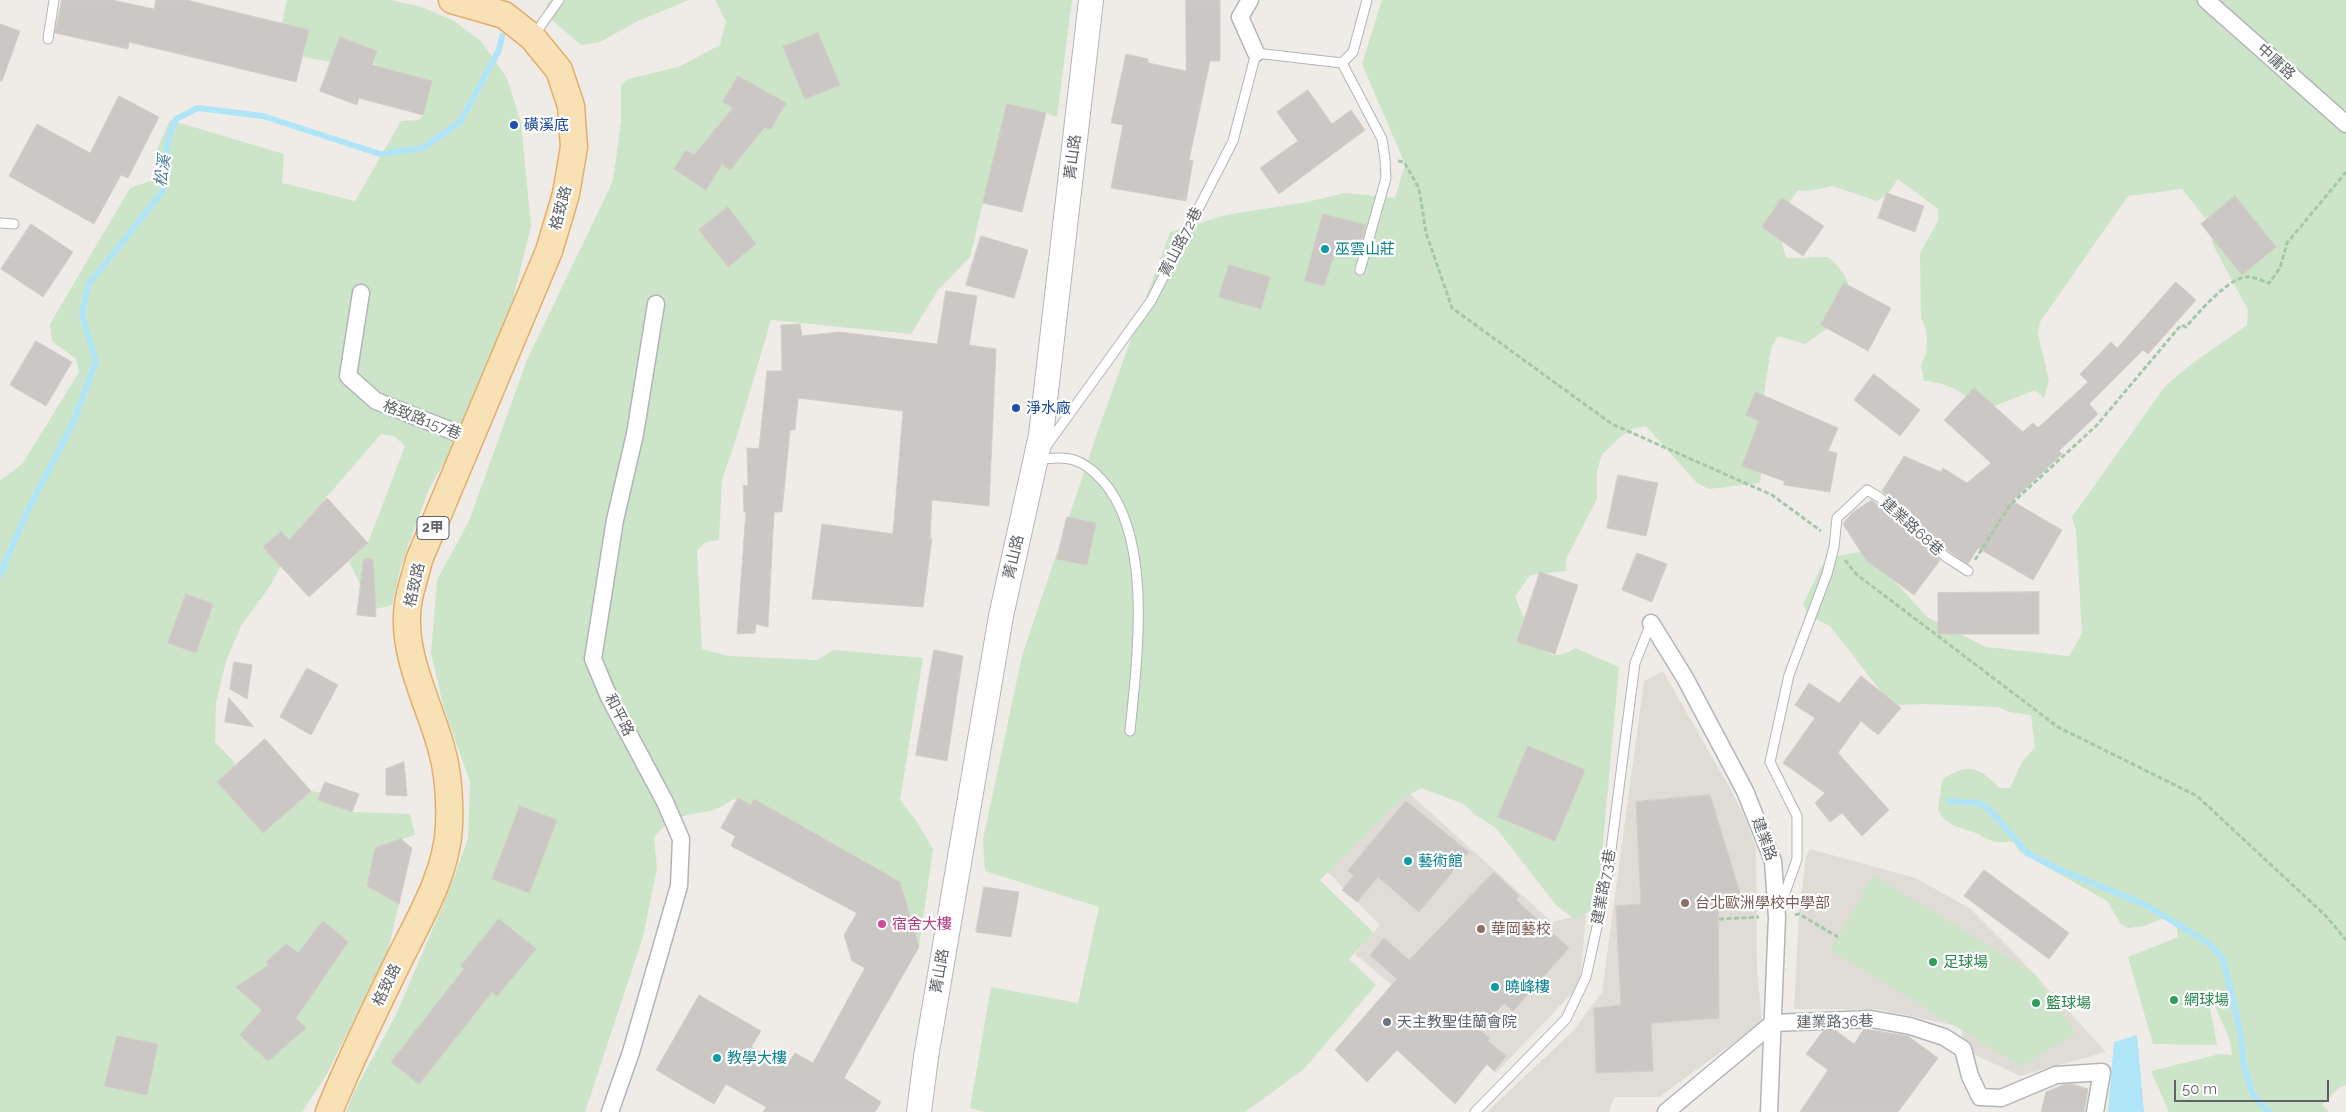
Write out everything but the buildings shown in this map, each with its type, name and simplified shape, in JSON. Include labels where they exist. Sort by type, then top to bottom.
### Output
[{"type":"main road","name":"格致路","points":[[329,1112],[348,1065],[432,893],[443,859],[449,827],[448,794],[442,748],[416,674],[408,636],[408,604],[420,560],[549,251],[566,194],[574,147],[571,106],[559,70],[532,37],[504,15],[452,0]]},
{"type":"street","name":"菁山路","points":[[919,1112],[926,1057],[1001,616],[1041,435],[1091,0]]},
{"type":"street","points":[[1250,0],[1240,17],[1256,53]]},
{"type":"street","name":"中庸路","points":[[2206,0],[2346,124]]},
{"type":"street","name":"格致路157巷","points":[[361,293],[348,376],[376,402],[470,438]]},
{"type":"street","name":"和平路","points":[[610,1112],[631,1052],[679,886],[681,839],[666,802],[609,697],[593,659],[615,520],[635,434],[656,304]]},
{"type":"street","name":"建業路","points":[[1651,623],[1684,678],[1745,791],[1773,861],[1777,917],[1769,1112]]},
{"type":"street","name":"建業路36巷","points":[[1773,1023],[1871,1019],[1910,1026],[1944,1037],[1963,1049],[1970,1076],[1980,1096],[2001,1098],[2056,1075],[2102,1072],[2095,1112]]},
{"type":"street","points":[[1666,1112],[1773,1023]]},
{"type":"lane","points":[[48,39],[54,0]]},
{"type":"lane","points":[[532,37],[559,0]]},
{"type":"lane","points":[[1342,63],[1352,52],[1366,0]]},
{"type":"lane","points":[[1256,53],[1342,63]]},
{"type":"lane","name":"菁山路72巷","points":[[1036,461],[1151,301],[1233,141],[1256,53]]},
{"type":"lane","points":[[1342,63],[1382,139],[1385,158],[1386,178],[1360,270]]},
{"type":"lane","points":[[0,223],[14,224]]},
{"type":"lane","points":[[1036,461],[1059,456],[1089,465],[1114,493],[1127,522],[1134,548],[1138,613],[1130,731]]},
{"type":"lane","name":"建業路68巷","points":[[1777,917],[1797,859],[1797,816],[1770,762],[1789,675],[1827,574],[1834,547],[1837,518],[1867,490],[1879,496],[1946,557],[1968,571]]},
{"type":"lane","name":"建業路73巷","points":[[1475,1112],[1566,1019],[1586,977],[1607,881],[1635,663],[1651,623]]},
{"type":"path","points":[[1385,158],[1404,162],[1419,188],[1426,233],[1452,308],[1612,424],[1772,495],[1826,534],[1856,574],[2058,727],[2197,796],[2326,916],[2346,940]]},
{"type":"path","points":[[1968,571],[2010,505],[2097,425],[2181,325],[2186,327],[2214,295],[2239,278],[2249,276],[2269,283],[2280,268],[2287,243],[2346,172]]},
{"type":"path","points":[[1799,914],[1838,937]]},
{"type":"shaded area","name":"台北歐洲學校中學部","points":[[1663,671],[1731,790],[1756,847],[1757,969],[1762,1022],[1659,1097],[1614,1097],[1609,1112],[1487,1112],[1573,1031],[1602,992],[1644,681]]},
{"type":"shaded area","name":"華岡藝校","points":[[1399,784],[1552,922],[1586,914],[1580,985],[1496,1073],[1355,954],[1380,925],[1320,864]]},
{"type":"shaded area","name":"台北歐洲學校中學部","points":[[1810,849],[1916,878],[1971,909],[2009,947],[2106,1052],[2020,1076],[1963,1049],[1962,1027],[1877,1009],[1794,1009],[1799,914],[1806,857]]},
{"type":"green space","points":[[287,0],[390,0],[422,7],[454,21],[481,41],[507,78],[521,123],[531,226],[513,300],[472,414],[428,491],[401,566],[392,605],[376,609],[374,587],[361,586],[349,562],[368,543],[405,446],[394,436],[381,434],[306,521],[297,548],[281,531],[263,547],[281,566],[270,586],[241,626],[226,661],[216,703],[215,742],[236,764],[217,782],[263,833],[311,791],[321,793],[319,800],[352,812],[410,814],[415,835],[375,848],[367,886],[399,904],[388,950],[327,1074],[302,1112],[0,1112],[0,481],[23,463],[79,372],[76,359],[52,341],[50,324],[130,188],[153,180],[155,154],[170,120],[284,154],[282,183],[355,201],[401,121],[419,120],[423,115],[377,67],[373,61],[377,51],[341,37],[331,62],[303,57],[309,30],[282,23]]},
{"type":"green space","points":[[551,0],[689,0],[638,21],[600,42],[581,45],[545,14],[547,4]]},
{"type":"green space","points":[[715,0],[1072,0],[1057,117],[1046,113],[983,203],[970,257],[938,290],[911,334],[771,320],[722,480],[719,540],[706,542],[697,550],[702,649],[728,656],[817,660],[834,650],[923,658],[900,800],[915,819],[933,849],[919,947],[900,882],[754,799],[751,805],[738,798],[716,809],[673,820],[654,838],[657,868],[643,937],[585,1112],[346,1112],[355,1090],[395,1017],[448,893],[468,839],[470,782],[443,705],[431,653],[437,580],[469,521],[527,360],[613,181],[621,121],[621,85],[628,79],[678,67],[720,45],[726,21]]},
{"type":"green space","points":[[1382,0],[2346,0],[2346,1085],[2340,1087],[2322,1105],[2329,1112],[2169,1112],[2151,1071],[2220,1054],[2232,1055],[2230,1040],[2206,986],[2217,1045],[2153,1044],[2128,957],[2178,937],[2176,922],[2170,916],[2144,926],[2127,928],[2121,924],[2107,901],[2019,851],[2014,842],[1996,842],[1952,825],[1943,818],[1938,810],[1942,780],[1958,771],[1972,769],[1979,771],[1999,788],[2010,788],[2022,762],[2035,747],[2031,715],[2009,712],[1998,707],[1925,704],[1900,705],[1890,703],[1830,626],[1809,616],[1803,604],[1823,563],[1836,556],[1861,552],[1900,587],[1927,617],[1986,647],[2069,656],[2082,633],[2076,530],[2072,517],[2163,389],[2192,364],[2247,325],[2248,310],[2212,243],[2211,230],[2206,219],[2182,189],[2128,196],[2040,322],[2038,334],[2049,381],[2044,398],[2035,390],[1984,410],[1964,394],[1942,384],[1924,381],[1921,365],[1926,353],[1927,339],[1926,329],[1921,318],[1920,253],[1938,221],[1938,209],[1898,179],[1887,195],[1877,201],[1832,186],[1809,191],[1798,190],[1781,216],[1780,234],[1787,258],[1828,257],[1845,275],[1849,287],[1851,312],[1805,344],[1778,336],[1771,348],[1761,415],[1764,449],[1760,483],[1709,489],[1697,483],[1646,426],[1632,429],[1602,454],[1597,471],[1597,499],[1566,559],[1566,571],[1530,575],[1515,597],[1530,631],[1543,650],[1552,654],[1563,654],[1575,648],[1619,667],[1597,908],[1574,919],[1556,905],[1496,828],[1474,814],[1464,804],[1421,788],[1400,800],[1320,880],[1374,933],[1349,959],[1376,985],[1304,1069],[1245,1112],[984,1112],[970,1108],[991,987],[1078,1003],[1099,907],[985,871],[983,840],[1022,656],[1101,422],[1170,232],[1226,215],[1307,202],[1345,193],[1395,198],[1405,164],[1362,64]]},
{"type":"green space","name":"足球場","points":[[1873,875],[2035,974],[2075,1033],[2022,1067],[1831,950]]},
{"type":"water","points":[[2137,1035],[2144,1112],[2108,1112],[2114,1042]]},
{"type":"waterway","name":"松溪","points":[[0,575],[26,514],[72,425],[96,361],[82,315],[88,285],[163,191],[168,138],[176,119],[198,108],[263,116],[380,154],[423,148],[460,122],[499,50],[502,36]]},
{"type":"waterway","points":[[1949,801],[1979,803],[1990,810],[2027,853],[2058,869],[2144,904],[2210,944],[2223,959],[2240,1030],[2244,1066],[2252,1092],[2262,1106],[2270,1112]]},
{"type":"place","name":"磺溪底","points":[[514,125]]},
{"type":"place","name":"巫雲山莊","points":[[1325,249]]},
{"type":"place","name":"淨水廠","points":[[1016,408]]},
{"type":"place","name":"藝術館","points":[[1408,861]]},
{"type":"place","name":"台北歐洲學校中學部","points":[[1685,903]]},
{"type":"place","name":"宿舍大樓","points":[[882,924]]},
{"type":"place","name":"華岡藝校","points":[[1481,929]]},
{"type":"place","name":"足球場","points":[[1933,962]]},
{"type":"place","name":"曉峰樓","points":[[1495,987]]},
{"type":"place","name":"網球場","points":[[2174,1000]]},
{"type":"place","name":"籃球場","points":[[2036,1003]]},
{"type":"place","name":"天主教聖佳蘭會院","points":[[1387,1022]]},
{"type":"place","name":"教學大樓","points":[[717,1058]]}]
